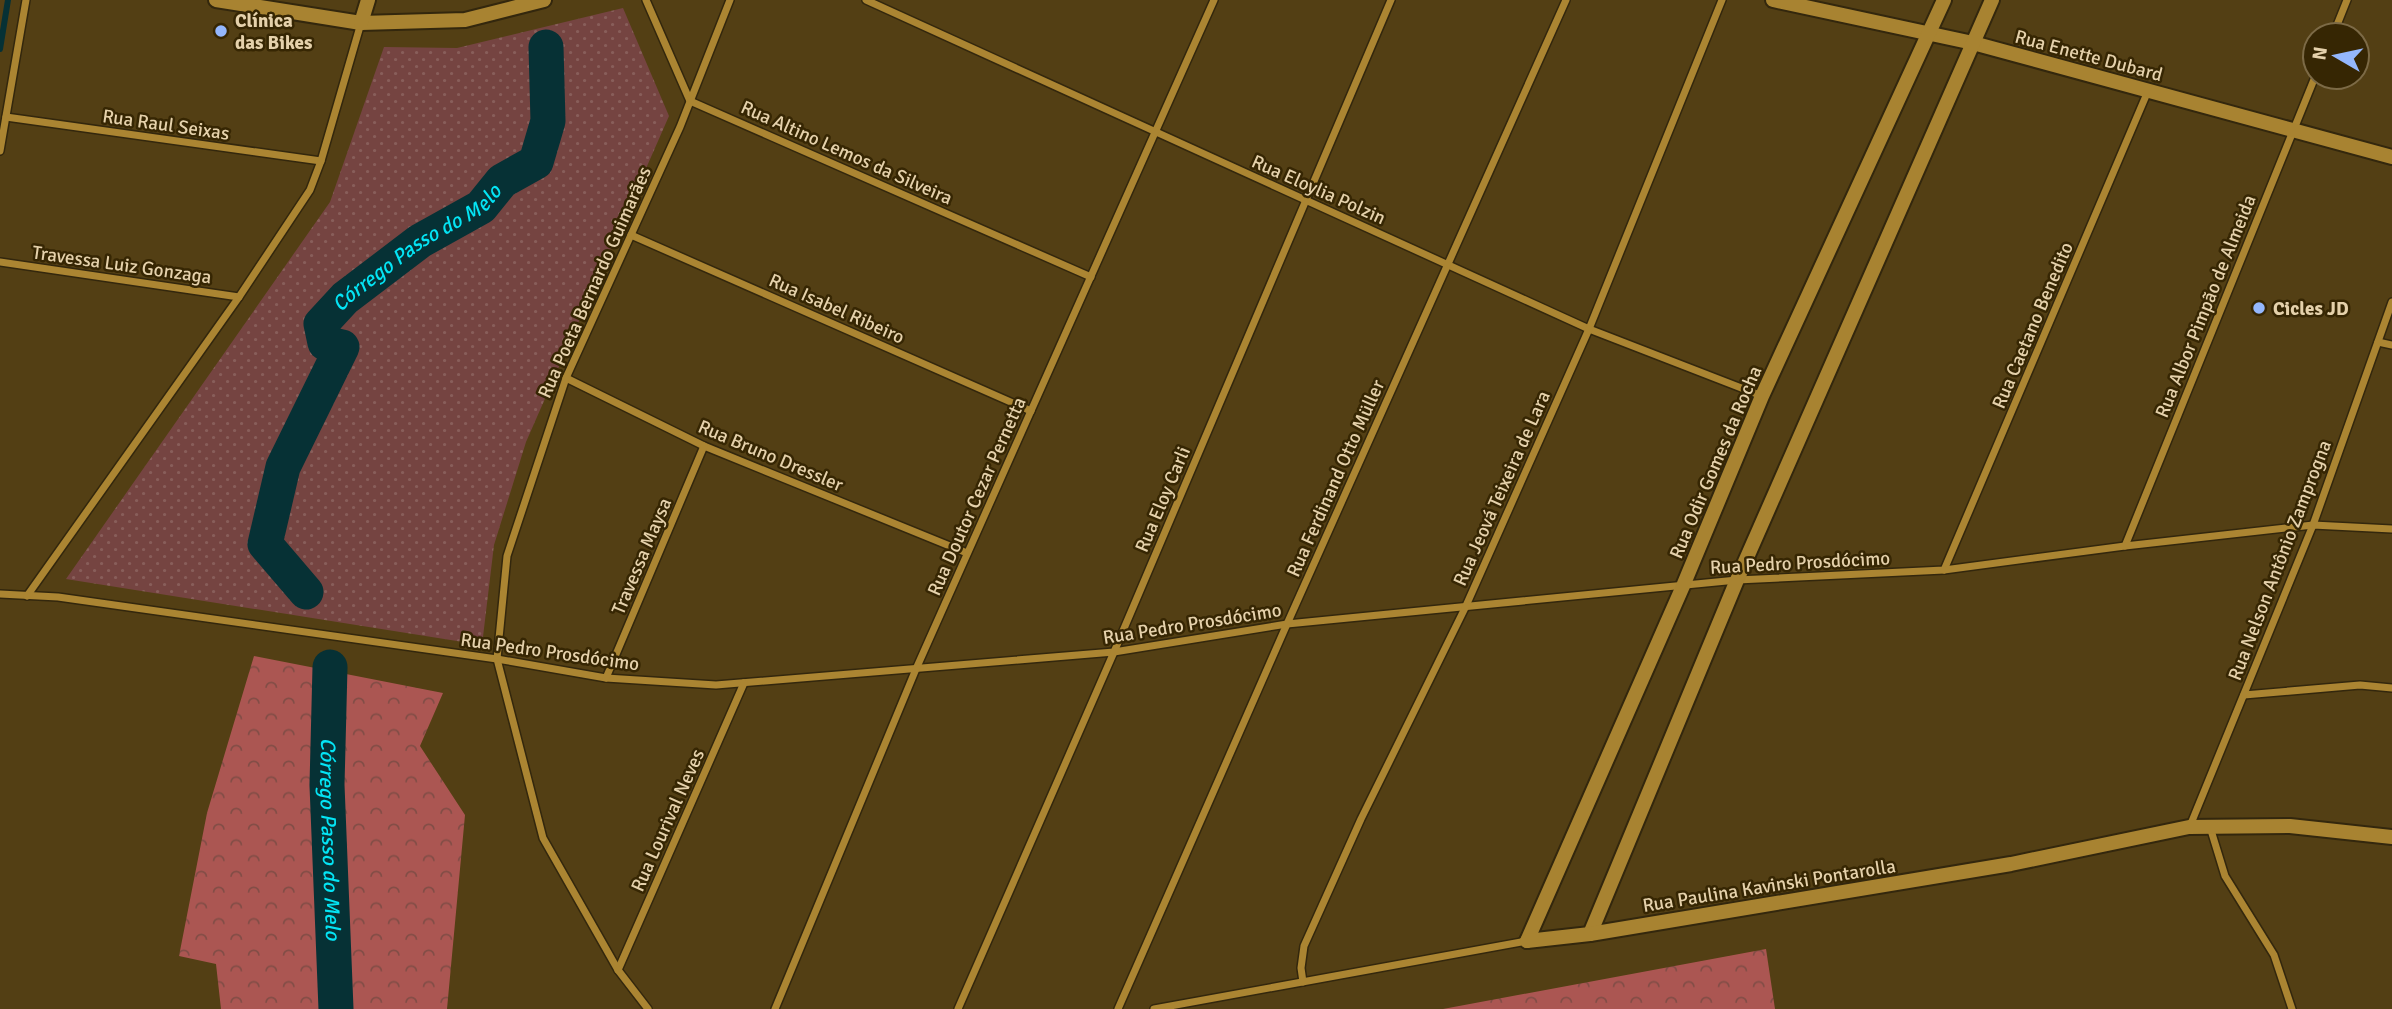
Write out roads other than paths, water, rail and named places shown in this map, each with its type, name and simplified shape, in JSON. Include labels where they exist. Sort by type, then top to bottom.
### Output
[{"type":"street","points":[[0,151],[26,0]]},
{"type":"street","points":[[216,0],[361,23],[465,20],[544,0]]},
{"type":"street","points":[[27,596],[239,297],[310,190],[368,0]]},
{"type":"street","points":[[646,0],[690,100]]},
{"type":"street","name":"Rua Poeta Bernardo Guimarães","points":[[648,1009],[618,970],[543,838],[498,659],[507,556],[566,378],[690,100],[730,0]]},
{"type":"street","name":"Rua Eloylia Polzin","points":[[866,0],[1589,329],[1762,396]]},
{"type":"street","name":"Rua Doutor Cezar Pernetta","points":[[775,1009],[916,669],[1214,0]]},
{"type":"street","name":"Rua Eloy Carli","points":[[958,1009],[1114,652],[1391,0]]},
{"type":"street","name":"Rua Ferdinand Otto Müller","points":[[1118,1009],[1566,0]]},
{"type":"street","name":"Rua Jeová Teixeira de Lara","points":[[1303,982],[1301,968],[1304,946],[1361,819],[1465,608],[1589,329],[1722,0]]},
{"type":"street","name":"Rua Enette Dubard","points":[[1773,0],[1973,43],[2392,157]]},
{"type":"street","name":"Rua Odir Gomes da Rocha","points":[[1527,941],[1683,586],[1762,396],[1944,0]]},
{"type":"street","points":[[1590,934],[1737,580],[1992,0]]},
{"type":"street","points":[[2339,21],[2347,0]]},
{"type":"street","name":"Rua Caetano Benedito","points":[[1944,570],[2148,91]]},
{"type":"street","name":"Rua Albor Pimpão de Almeida","points":[[2125,546],[2309,91]]},
{"type":"street","name":"Rua Altino Lemos da Silveira","points":[[690,100],[1091,277]]},
{"type":"street","name":"Rua Raul Seixas","points":[[6,117],[321,161]]},
{"type":"street","name":"Rua Isabel Ribeiro","points":[[631,235],[1031,411]]},
{"type":"street","name":"Travessa Luiz Gonzaga","points":[[0,262],[239,297]]},
{"type":"street","name":"Rua Nelson Antônio Zamprogna","points":[[2189,827],[2313,525],[2392,302]]},
{"type":"street","points":[[2378,342],[2392,345]]},
{"type":"street","name":"Rua Bruno Dressler","points":[[566,378],[704,446],[967,553]]},
{"type":"street","name":"Travessa Maysa","points":[[606,678],[704,446]]},
{"type":"street","name":"Rua Pedro Prosdócimo","points":[[0,594],[58,597],[498,659],[606,678],[716,685],[1114,652],[1287,624],[1737,580],[1944,570],[2313,525],[2392,529]]},
{"type":"street","name":"Rua Lourival Neves","points":[[618,970],[744,683]]},
{"type":"street","points":[[2244,695],[2360,685],[2392,688]]},
{"type":"street","name":"Rua Paulina Kavinski Pontarolla","points":[[1154,1009],[1527,941],[1590,934],[2011,864],[2189,827],[2290,826],[2392,837]]},
{"type":"street","points":[[2210,827],[2225,876],[2274,955],[2292,1009]]},
{"type":"waterway","points":[[0,49],[8,0]]},
{"type":"waterway","name":"Córrego Passo do Melo","points":[[306,592],[265,544],[283,467],[342,347],[325,343],[321,324],[345,298],[420,241],[481,207],[502,181],[536,162],[548,121],[546,47]]},
{"type":"waterway","name":"Córrego Passo do Melo","points":[[330,667],[327,785],[336,1009]]},
{"type":"place","name":"Clínica das Bikes","points":[[221,31]]},
{"type":"place","name":"Cicles JD","points":[[2259,308]]}]
